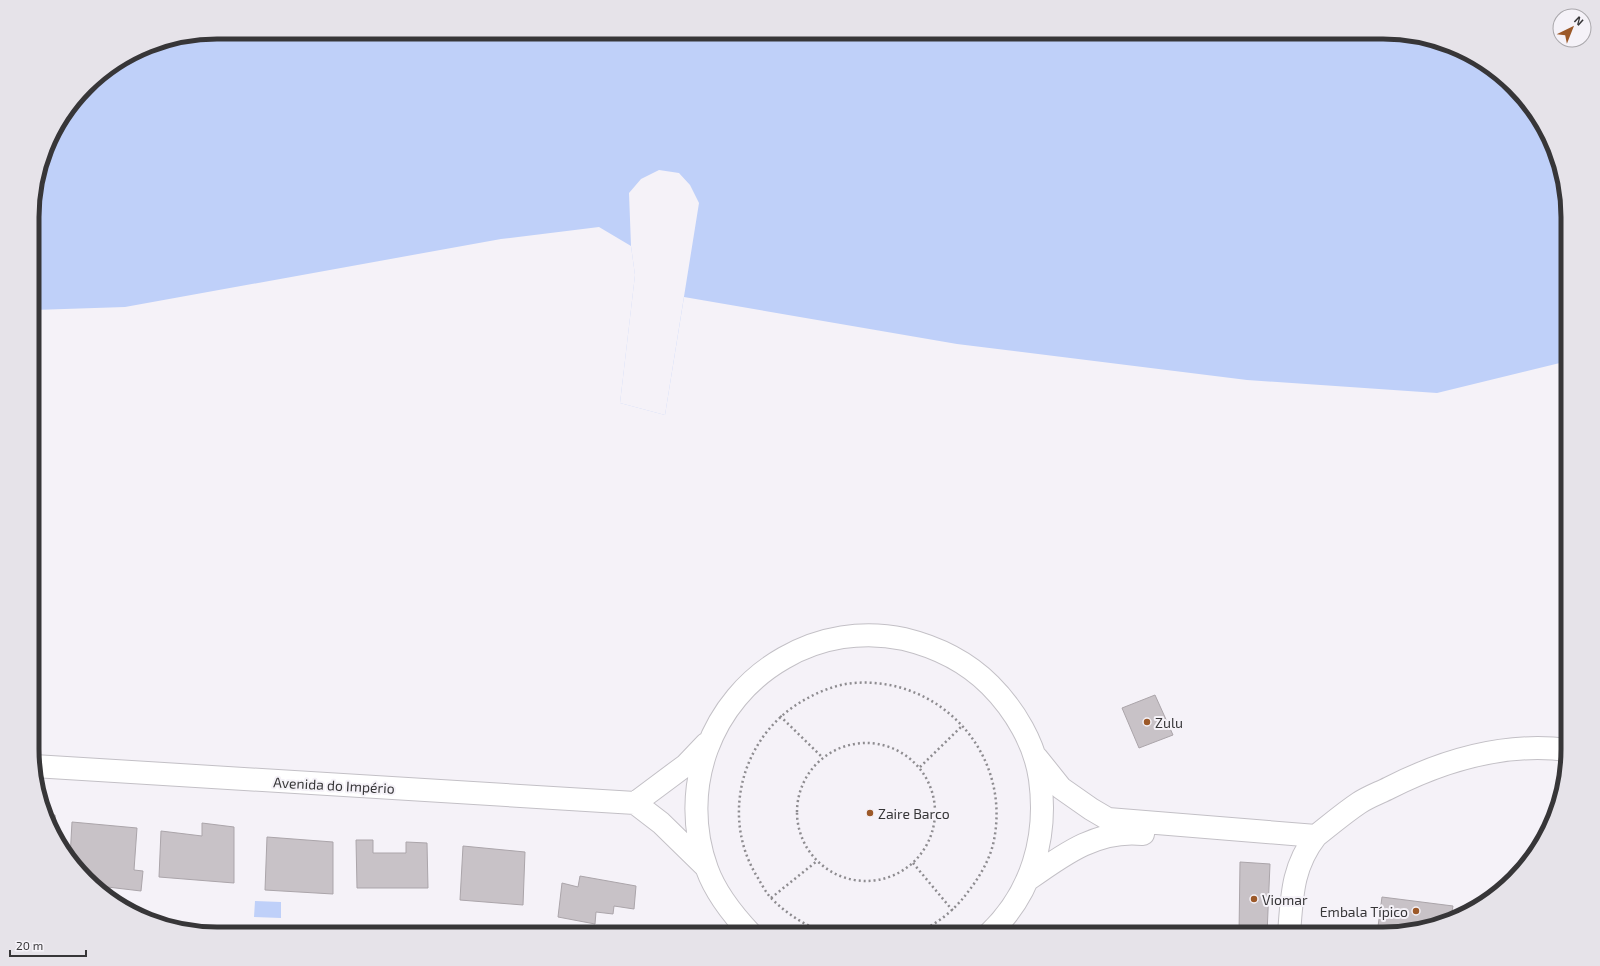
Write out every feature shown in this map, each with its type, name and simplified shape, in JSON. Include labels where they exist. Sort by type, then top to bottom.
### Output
[{"type":"street","points":[[744,927],[734,916],[719,894],[707,869],[699,838],[696,805],[700,773],[709,741],[724,713],[744,688],[769,667],[796,651],[827,640],[859,635],[885,636],[923,644],[953,657],[980,675],[1003,698],[1021,725],[1034,755],[1042,796],[1043,817],[1041,838],[1029,879],[1016,902],[996,927]]},
{"type":"street","points":[[707,869],[661,823],[635,803],[686,765],[709,741]]},
{"type":"street","points":[[1290,927],[1293,887],[1311,843],[1360,802],[1404,781],[1451,762],[1488,752],[1561,750]]},
{"type":"street","points":[[1034,755],[1061,788],[1108,819],[1311,843]]},
{"type":"street","name":"Avenida do Império","points":[[40,766],[635,803]]},
{"type":"street","points":[[1029,879],[1078,846],[1102,836],[1130,832],[1311,843]]},
{"type":"path","points":[[810,927],[802,924],[770,898],[749,864],[738,825],[740,784],[755,747],[780,716],[814,693],[853,683],[893,685],[931,700],[963,725],[986,760],[996,799],[994,841],[979,879],[953,911],[926,927]]},
{"type":"path","points":[[780,716],[822,757]]},
{"type":"path","points":[[920,767],[963,725]]},
{"type":"path","points":[[872,742],[890,746],[906,754],[920,767],[931,785],[936,806],[935,827],[927,847],[914,863],[896,875],[875,881],[854,880],[834,873],[817,860],[805,845],[798,827],[797,808],[800,788],[809,771],[822,757],[837,748],[849,744],[872,742]]},
{"type":"path","points":[[770,898],[817,860]]},
{"type":"path","points":[[914,863],[953,911]]},
{"type":"water","points":[[205,39],[1395,39],[1418,42],[1440,48],[1462,57],[1492,76],[1509,91],[1524,108],[1543,138],[1552,160],[1558,182],[1561,205],[1561,363],[1437,393],[1247,380],[957,344],[684,297],[665,415],[620,403],[635,275],[631,246],[599,227],[501,239],[125,307],[39,310],[39,205],[42,182],[48,160],[57,138],[76,108],[91,91],[108,76],[138,57],[160,48],[182,42]]},
{"type":"water","points":[[255,901],[281,902],[281,918],[254,917]]},
{"type":"pier","points":[[659,170],[679,173],[690,185],[699,203],[665,415],[620,403],[635,275],[631,246],[629,193],[641,179]]},
{"type":"building","name":"Zulu","points":[[1155,695],[1173,735],[1139,748],[1122,708]]},
{"type":"building","points":[[52,814],[55,815],[57,827]]},
{"type":"building","points":[[72,822],[137,828],[134,870],[143,871],[141,891],[104,887],[91,875],[70,850]]},
{"type":"building","points":[[202,823],[234,827],[234,883],[159,877],[161,831],[202,836]]},
{"type":"building","points":[[267,837],[333,842],[333,894],[265,890]]},
{"type":"building","points":[[356,840],[373,840],[373,853],[406,853],[406,842],[427,843],[428,888],[357,888]]},
{"type":"building","points":[[463,846],[525,852],[523,905],[460,900]]},
{"type":"building","name":"Viomar","points":[[1240,862],[1270,864],[1267,927],[1239,927]]},
{"type":"building","points":[[580,876],[636,886],[634,909],[614,906],[613,914],[596,912],[595,924],[558,917],[562,883],[578,887]]},
{"type":"building","name":"Embala Típico","points":[[1382,897],[1453,906],[1452,913],[1440,918],[1418,924],[1395,927],[1378,927]]},
{"type":"place","name":"Zulu","points":[[1147,722]]},
{"type":"place","name":"Zaire Barco","points":[[870,813]]},
{"type":"place","name":"Viomar","points":[[1254,899]]},
{"type":"place","name":"Embala Típico","points":[[1416,911]]}]
